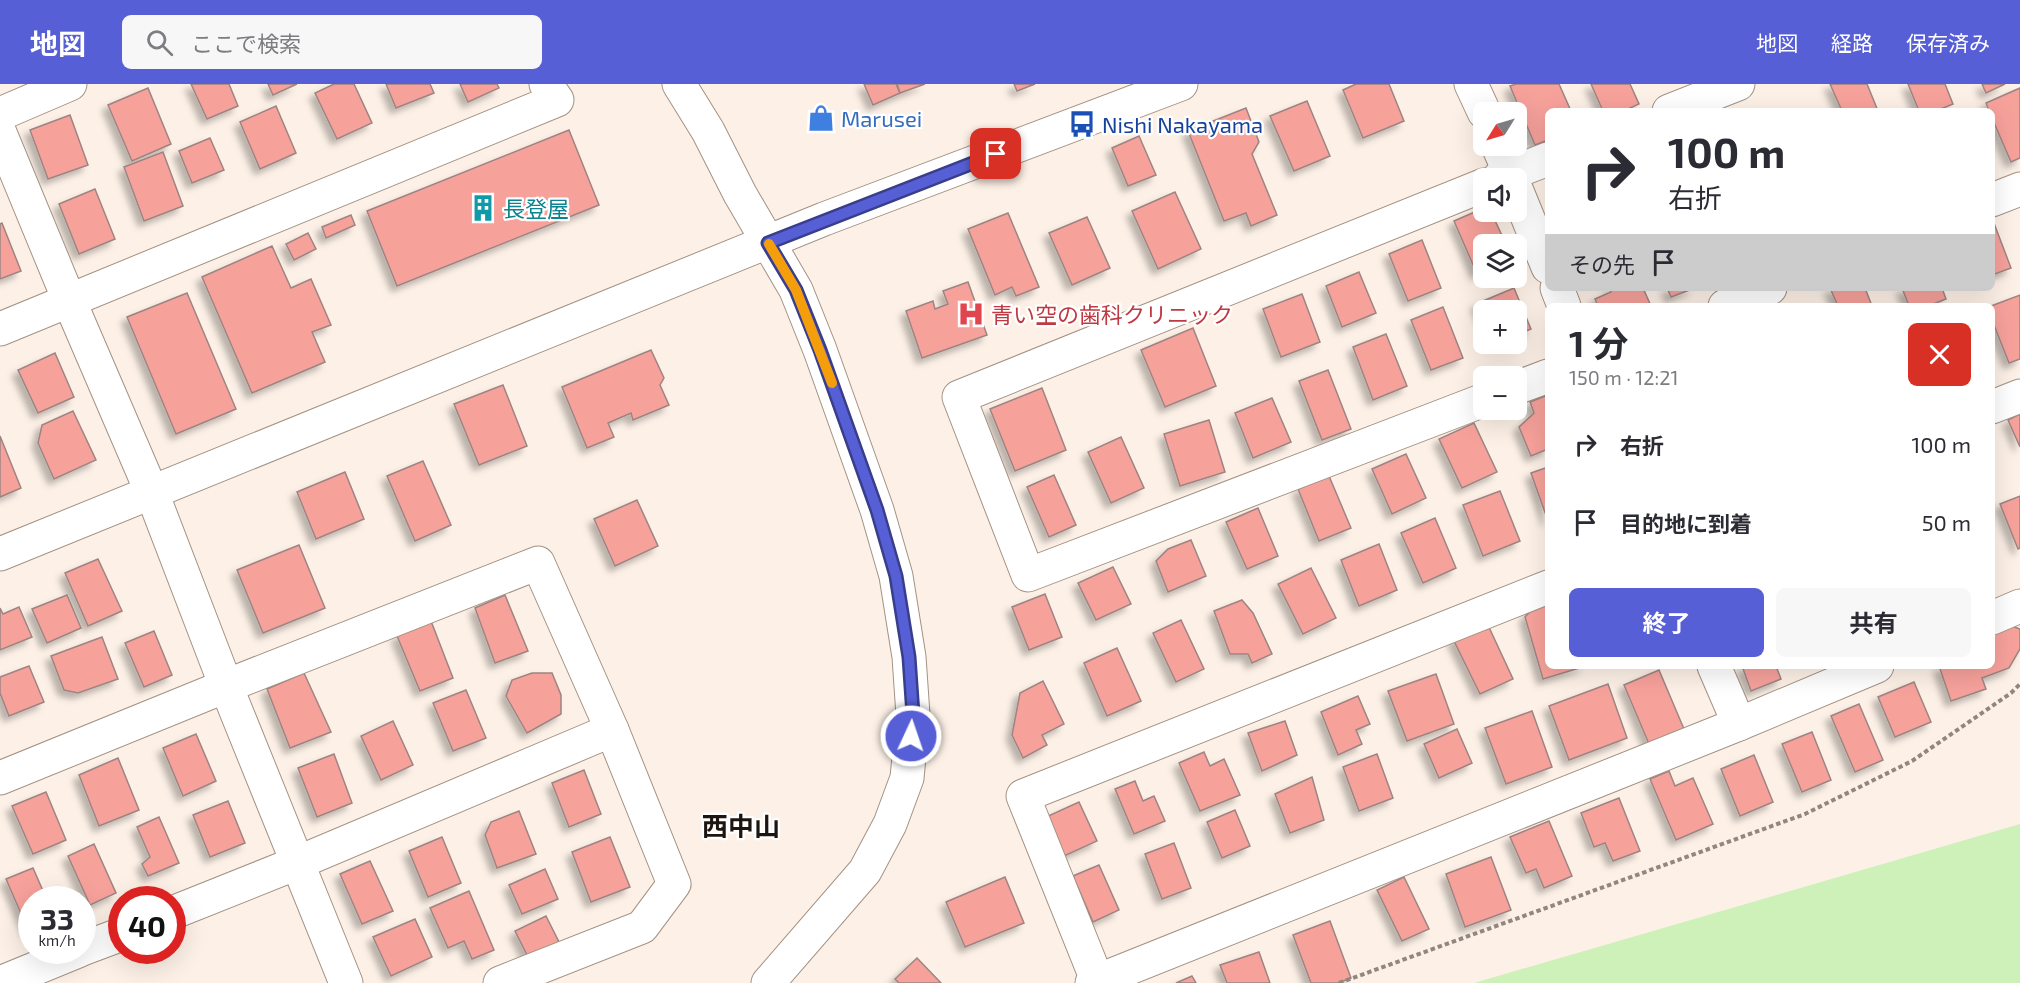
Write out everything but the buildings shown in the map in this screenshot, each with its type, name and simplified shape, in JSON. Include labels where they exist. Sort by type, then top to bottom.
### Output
[{"type":"street","points":[[0,114],[70,84]]},
{"type":"street","points":[[0,328],[557,100],[546,84]]},
{"type":"street","points":[[679,84],[708,131],[740,194],[796,290],[877,510],[896,576],[909,657],[913,715],[907,778],[890,824],[865,871],[768,983]]},
{"type":"street","points":[[0,554],[824,219],[1181,84]]},
{"type":"street","points":[[1471,84],[1479,102]]},
{"type":"street","points":[[1677,108],[1738,84]]},
{"type":"street","points":[[0,133],[152,493],[226,686],[346,983]]},
{"type":"street","points":[[1523,168],[1545,160]]},
{"type":"street","points":[[1473,187],[959,397],[1028,576],[1473,404]]},
{"type":"street","points":[[1995,199],[2020,189]]},
{"type":"street","points":[[1526,222],[1545,261]]},
{"type":"street","points":[[1732,303],[1762,291]]},
{"type":"street","points":[[1527,384],[1545,377]]},
{"type":"street","points":[[1995,406],[2020,396]]},
{"type":"street","points":[[0,778],[538,563],[612,730],[674,884],[642,927],[500,983]]},
{"type":"street","points":[[1545,588],[1023,796],[1094,981],[1739,724],[1870,669]]},
{"type":"street","points":[[1995,617],[2020,606]]},
{"type":"street","points":[[1715,669],[1739,724]]},
{"type":"street","points":[[186,907],[612,730]]},
{"type":"street","points":[[0,983],[46,964]]},
{"type":"path","points":[[1339,983],[1805,814],[1912,760],[2012,693],[2020,684]]},
{"type":"green space","points":[[2020,824],[2020,983],[1474,983]]},
{"type":"slow traffic","points":[[769,244],[796,290],[832,383]]},
{"type":"place","name":"Marusei","points":[[821,118]]},
{"type":"place","name":"Nishi Nakayama","points":[[1082,124]]},
{"type":"place","name":"長登屋","points":[[483,208]]},
{"type":"place","name":"青い空の歯科クリニック","points":[[971,314]]},
{"type":"district","name":"西中山","points":[[741,825]]},
{"type":"route","points":[[911,736],[913,715],[909,657],[896,576],[877,510],[796,290],[768,243],[824,219],[996,154]]}]
